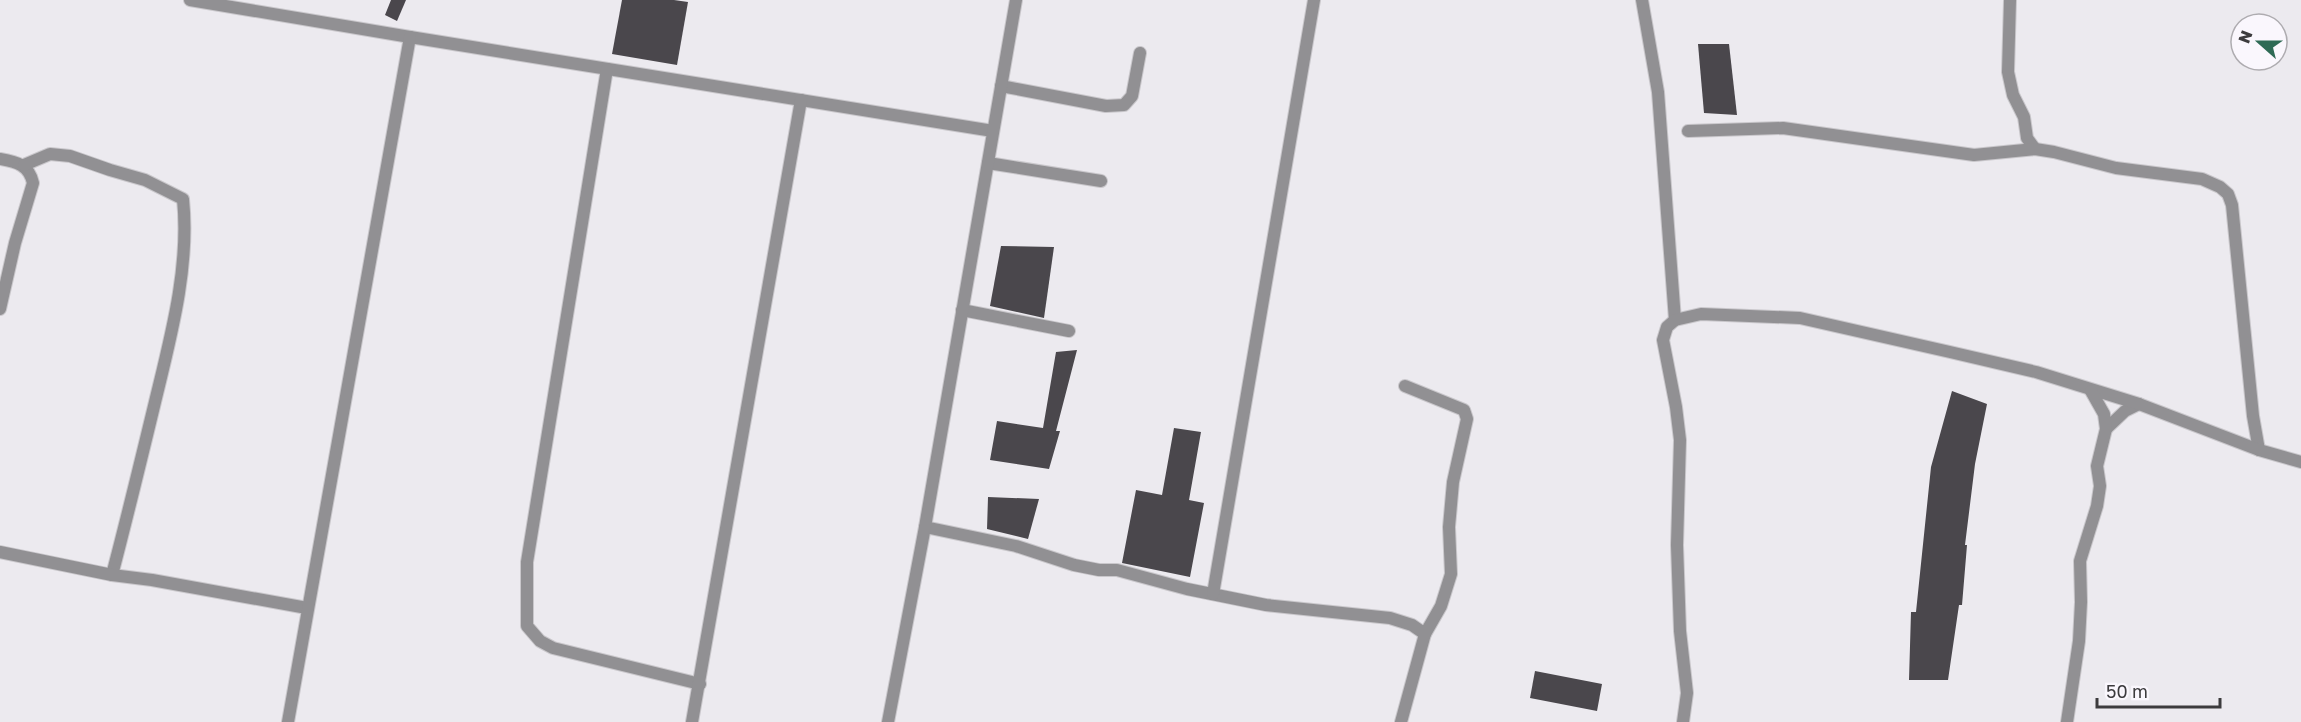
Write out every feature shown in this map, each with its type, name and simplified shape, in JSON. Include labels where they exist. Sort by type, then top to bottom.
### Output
[{"type":"street","points":[[190,0],[993,131]]},
{"type":"street","points":[[891,721],[1016,0]]},
{"type":"street","points":[[1213,594],[1314,0]]},
{"type":"street","points":[[1642,0],[1658,92],[1675,320]]},
{"type":"street","points":[[2010,0],[2008,72],[2013,95],[2024,117],[2026,138],[2035,149]]},
{"type":"street","points":[[288,722],[410,37]]},
{"type":"street","points":[[1001,86],[1106,106],[1124,105],[1132,96],[1140,53]]},
{"type":"street","points":[[607,69],[527,562],[527,626],[540,641],[553,648],[700,684]]},
{"type":"street","points":[[692,722],[801,100]]},
{"type":"street","points":[[1688,131],[1783,128],[1974,155],[2035,149],[2116,168],[2202,179],[2220,187],[2228,194],[2232,205],[2253,416],[2259,450]]},
{"type":"street","points":[[24,165],[50,154],[70,156],[145,180],[183,199],[186,226],[179,291],[166,356],[112,575]]},
{"type":"street","points":[[0,159],[24,165],[31,173],[33,183],[15,243],[0,309]]},
{"type":"street","points":[[988,163],[1101,181]]},
{"type":"street","points":[[962,310],[1069,331]]},
{"type":"street","points":[[1683,722],[1687,693],[1680,631],[1677,545],[1680,440],[1663,340],[1667,327],[1675,320],[1701,314],[1800,318],[2037,372],[2091,391],[2139,404],[2259,450],[2301,462]]},
{"type":"street","points":[[1401,722],[1425,634],[1441,606],[1451,573],[1449,527],[1452,493],[1467,419],[1464,410],[1405,386]]},
{"type":"street","points":[[2067,722],[2079,641],[2080,561],[2097,506],[2100,486],[2097,466],[2106,429],[2103,414],[2091,391]]},
{"type":"street","points":[[2106,429],[2125,411],[2139,404]]},
{"type":"street","points":[[925,527],[1016,546],[1074,565],[1099,570],[1117,570],[1266,605],[1390,618],[1412,625],[1425,634]]},
{"type":"street","points":[[0,552],[112,575],[307,608]]},
{"type":"building","points":[[391,0],[406,0],[397,21],[385,15]]},
{"type":"building","points":[[622,0],[688,2],[677,65],[612,54]]},
{"type":"building","points":[[1698,44],[1729,44],[1737,115],[1704,113]]},
{"type":"building","points":[[1001,246],[1054,247],[1044,318],[990,306]]},
{"type":"building","points":[[1077,350],[1056,431],[1060,431],[1049,469],[990,460],[997,421],[1043,428],[1056,352]]},
{"type":"building","points":[[1952,391],[1987,404],[1975,464],[1965,545],[1967,545],[1962,605],[1959,605],[1948,680],[1909,680],[1911,612],[1916,612],[1931,467]]},
{"type":"building","points":[[1174,428],[1201,432],[1189,500],[1204,503],[1190,577],[1122,563],[1136,490],[1162,495]]},
{"type":"building","points":[[988,497],[1039,499],[1028,539],[987,529]]},
{"type":"building","points":[[1535,671],[1602,684],[1597,711],[1530,698]]}]
